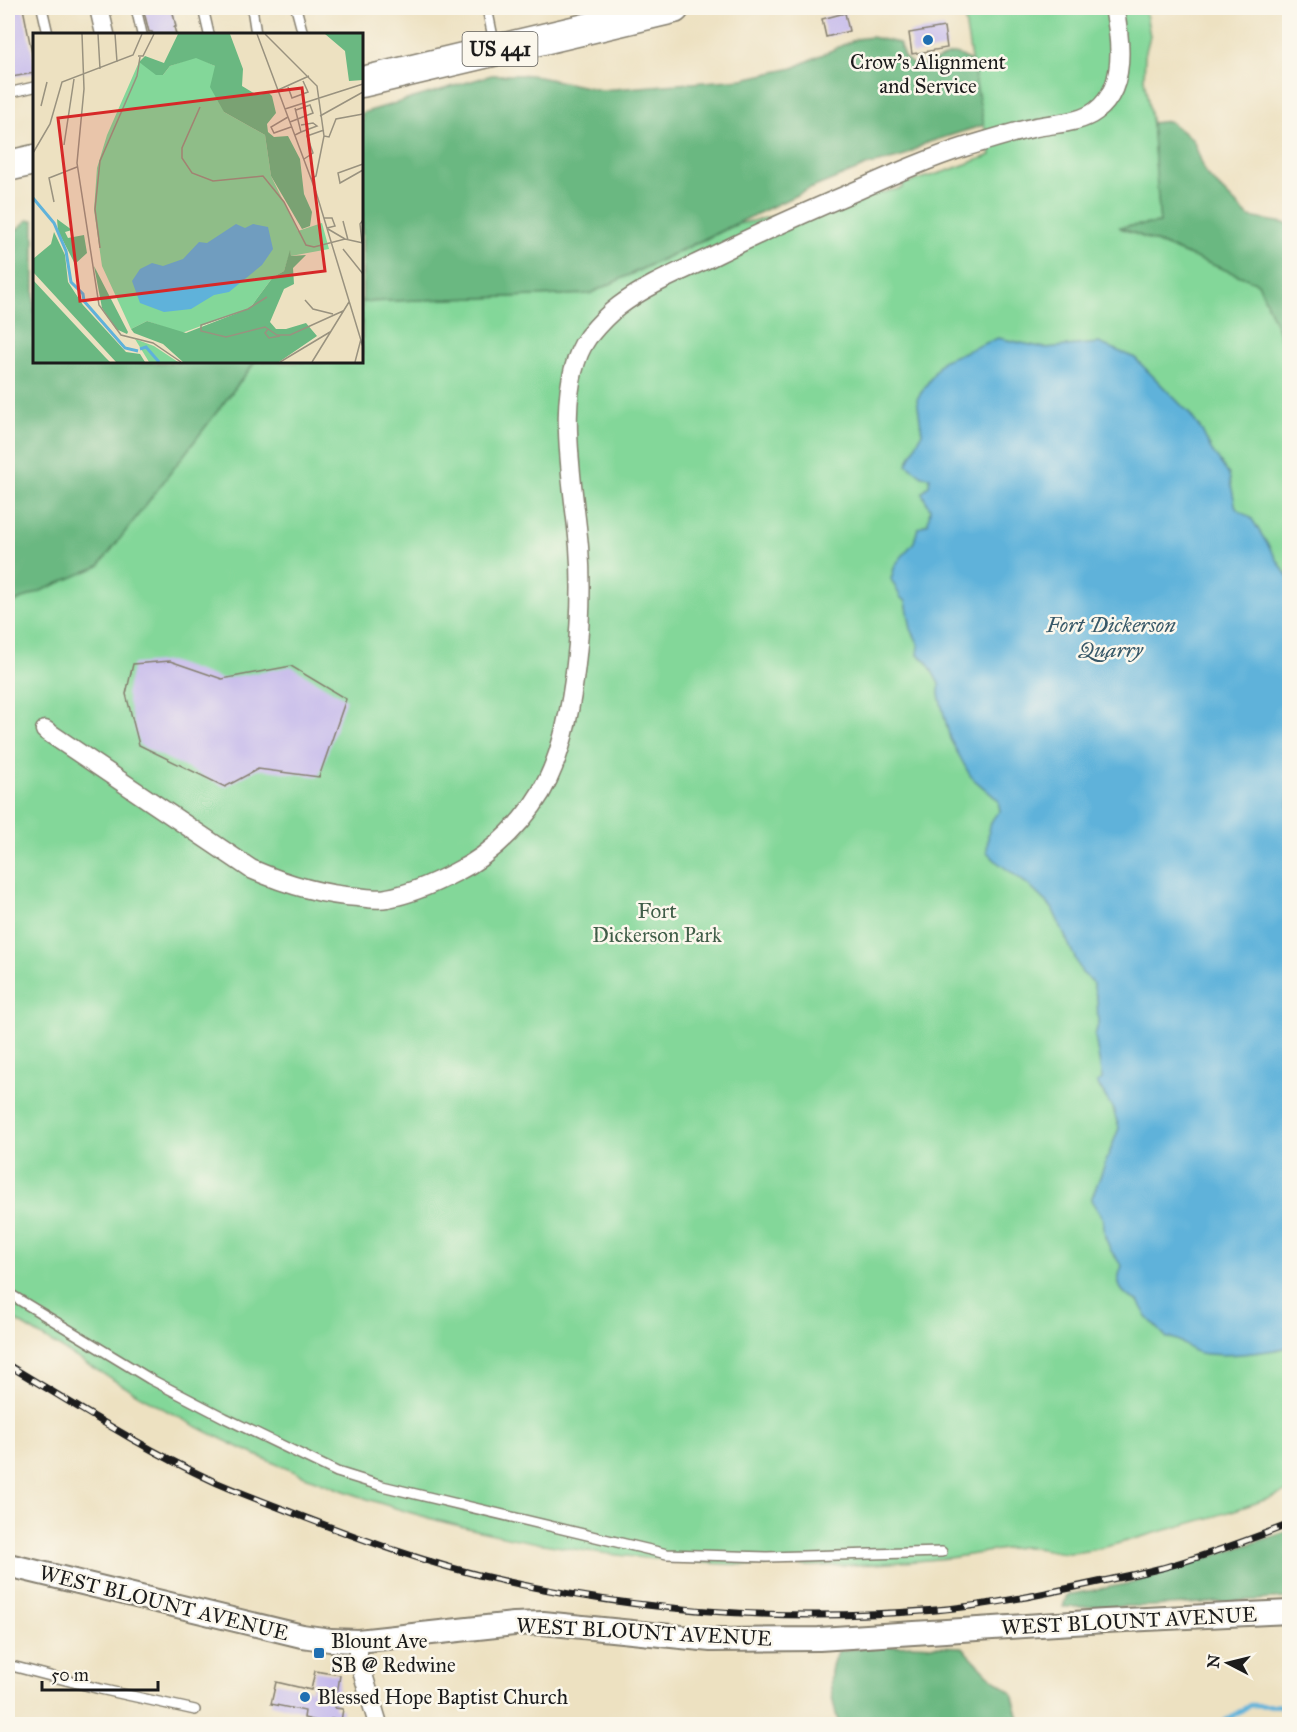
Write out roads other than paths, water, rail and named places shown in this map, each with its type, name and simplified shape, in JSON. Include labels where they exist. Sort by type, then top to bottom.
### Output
[{"type":"highway","name":"US 441","points":[[363,82],[496,50],[638,11],[674,8]]},
{"type":"highway","points":[[8,166],[33,160]]},
{"type":"street","points":[[99,8],[105,33]]},
{"type":"street","points":[[45,730],[242,862],[279,882],[322,893],[385,898],[432,884],[473,864],[498,843],[528,812],[548,780],[560,746],[570,702],[579,617],[580,552],[568,411],[570,382],[579,351],[596,327],[620,305],[648,288],[778,224],[913,166],[995,138],[1036,127],[1072,121],[1096,111],[1110,94],[1118,78],[1120,56],[1114,8]]},
{"type":"street","name":"WEST BLOUNT AVENUE","points":[[8,1565],[302,1636],[330,1640],[358,1641],[514,1624],[543,1623],[711,1640],[819,1639],[1290,1612]]},
{"type":"street","points":[[358,1641],[358,1658],[378,1725]]},
{"type":"lane","points":[[42,8],[48,33]]},
{"type":"lane","points":[[136,8],[142,33]]},
{"type":"lane","points":[[203,8],[209,33]]},
{"type":"lane","points":[[252,8],[255,33]]},
{"type":"lane","points":[[296,8],[303,33]]},
{"type":"lane","points":[[487,8],[496,50]]},
{"type":"lane","points":[[8,93],[33,87]]},
{"type":"lane","points":[[8,1293],[150,1379],[225,1418],[337,1472],[391,1489],[667,1554],[767,1557],[942,1552]]},
{"type":"lane","points":[[8,1665],[100,1689],[195,1710]]},
{"type":"water","name":"Fort Dickerson Quarry","points":[[998,338],[1045,348],[1099,343],[1135,358],[1189,413],[1202,431],[1229,475],[1236,508],[1252,519],[1289,579],[1289,1347],[1257,1353],[1195,1352],[1172,1338],[1167,1338],[1147,1317],[1138,1301],[1120,1288],[1119,1278],[1122,1266],[1111,1251],[1105,1237],[1103,1219],[1091,1200],[1119,1128],[1113,1109],[1097,1083],[1102,1079],[1095,1036],[1098,1024],[1097,999],[1092,981],[1082,973],[1052,908],[1027,884],[987,852],[990,824],[1000,811],[998,800],[971,777],[950,739],[939,695],[939,684],[926,660],[918,655],[919,645],[911,629],[906,601],[901,598],[891,579],[895,565],[914,542],[918,528],[928,523],[930,509],[922,493],[929,485],[930,477],[922,476],[907,464],[922,433],[917,399],[942,361]]},
{"type":"waterway","points":[[1220,1724],[1250,1705],[1290,1706]]},
{"type":"railway","points":[[8,1365],[160,1455],[231,1489],[340,1531],[473,1574],[554,1591],[662,1607],[717,1612],[827,1615],[936,1610],[978,1605],[1162,1568],[1290,1524]]},
{"type":"place","name":"Crow's Alignment and Service","points":[[928,40]]},
{"type":"place","name":"Blount Ave SB @ Redwine","points":[[319,1653]]},
{"type":"place","name":"Blessed Hope Baptist Church","points":[[305,1697]]},
{"type":"park label","name":"Fort Dickerson Park","points":[[657,923]]}]
